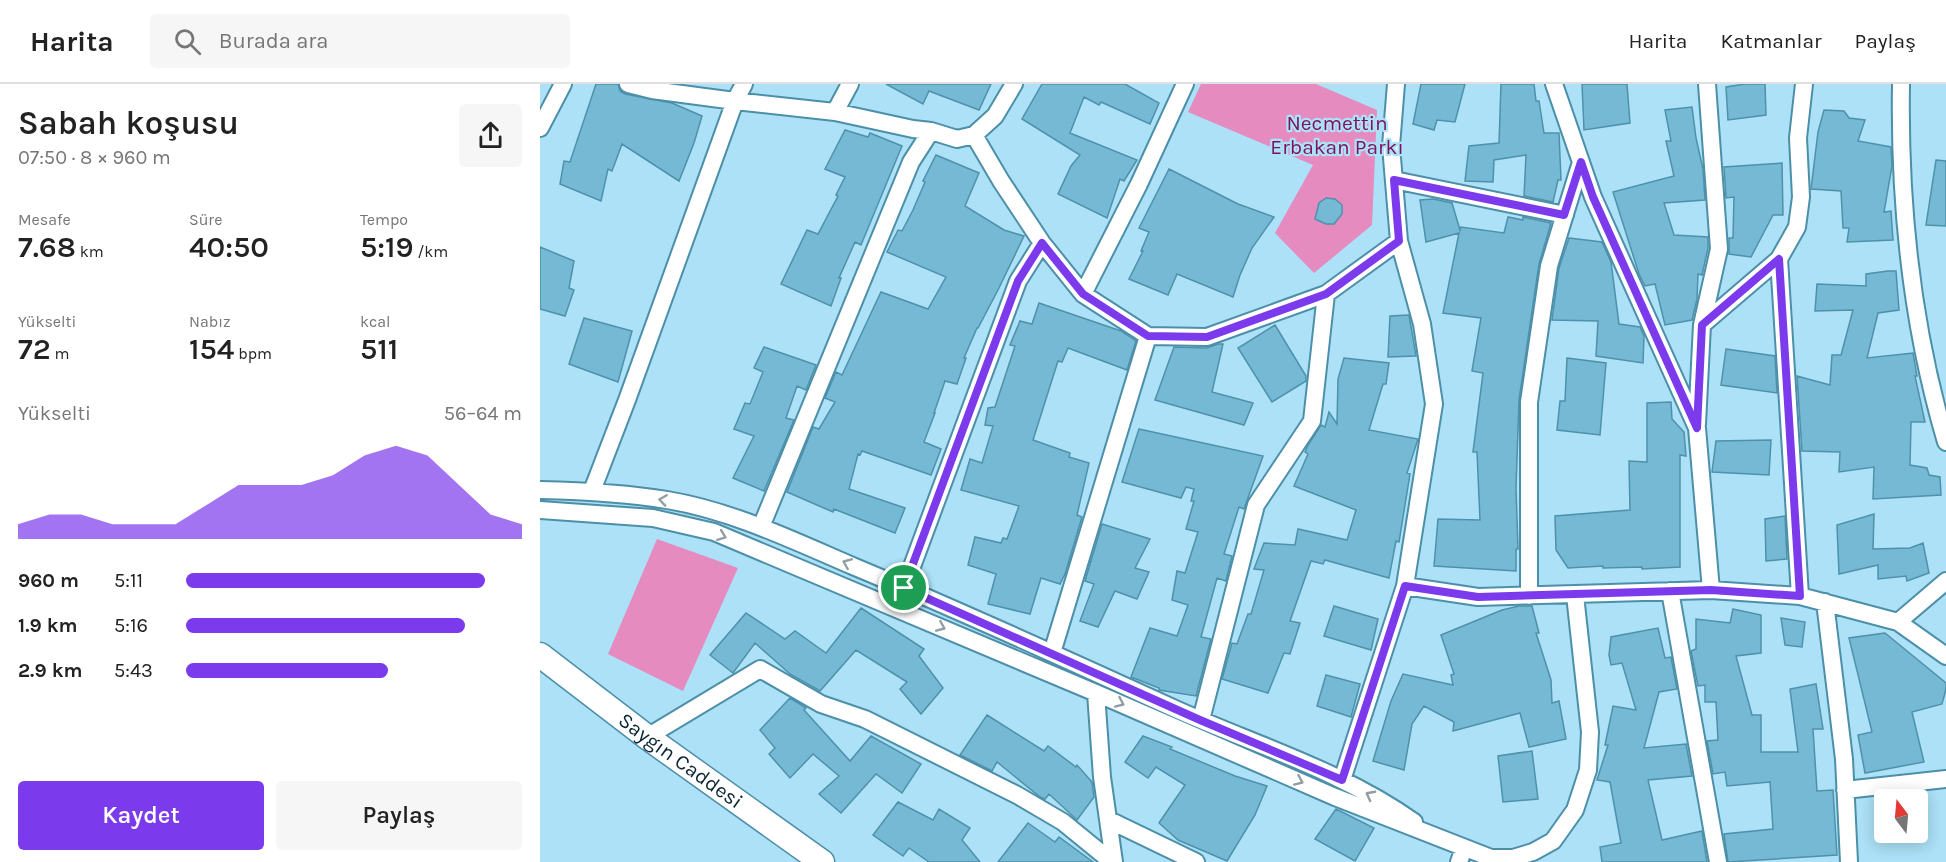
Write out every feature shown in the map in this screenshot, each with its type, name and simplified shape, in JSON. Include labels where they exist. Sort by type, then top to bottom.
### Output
[{"type":"street","points":[[540,128],[563,84]]},
{"type":"street","points":[[628,84],[652,90],[835,112],[931,131],[957,139],[974,135],[995,116],[1014,84]]},
{"type":"street","points":[[592,491],[735,101],[744,84]]},
{"type":"street","points":[[835,112],[850,84]]},
{"type":"street","points":[[1083,294],[1139,184],[1185,84]]},
{"type":"street","points":[[1342,780],[1405,586],[1434,404],[1422,324],[1399,241],[1391,146],[1396,84]]},
{"type":"street","points":[[1554,84],[1593,197],[1697,428]]},
{"type":"street","points":[[1707,84],[1719,249],[1702,325],[1697,428],[1711,590]]},
{"type":"street","points":[[1702,325],[1779,259],[1797,227],[1801,197],[1798,138],[1804,84]]},
{"type":"street","points":[[1901,84],[1900,124],[1914,302],[1936,407],[1946,442]]},
{"type":"street","points":[[761,527],[911,162],[931,131]]},
{"type":"street","points":[[974,135],[1042,243],[1083,294],[1148,336],[1207,337],[1326,294],[1399,241]]},
{"type":"street","points":[[1528,596],[1529,402],[1549,266],[1581,162]]},
{"type":"street","points":[[1394,180],[1564,215]]},
{"type":"street","points":[[904,588],[1018,281],[1042,243]]},
{"type":"street","points":[[1779,259],[1800,596]]},
{"type":"street","points":[[1200,720],[1256,505],[1312,421],[1326,294]]},
{"type":"street","points":[[1052,653],[1148,336]]},
{"type":"street","points":[[540,490],[592,491],[668,500],[761,527],[1342,780],[1393,807],[1461,855],[1491,858],[1537,857],[1553,841],[1575,810],[1588,770],[1590,732],[1575,595]]},
{"type":"street","points":[[540,510],[653,518],[714,532],[1096,693],[1335,797],[1437,838]]},
{"type":"street","points":[[1898,622],[1946,581]]},
{"type":"street","points":[[1405,586],[1478,597],[1711,590],[1800,596],[1898,622],[1946,656]]},
{"type":"street","points":[[1671,591],[1718,862]]},
{"type":"street","points":[[1825,602],[1844,759],[1848,862]]},
{"type":"street","name":"Saygın Caddesi","points":[[540,654],[647,737],[822,862]]},
{"type":"street","points":[[647,737],[760,669],[821,704],[865,719],[1017,795],[1063,822],[1113,862]]},
{"type":"street","points":[[1096,693],[1102,777],[1113,862]]},
{"type":"street","points":[[1845,790],[1946,779]]},
{"type":"street","points":[[1109,820],[1196,862]]},
{"type":"green space","name":"Necmettin Erbakan Parkı","points":[[1201,84],[1316,84],[1377,110],[1372,225],[1314,273],[1275,233],[1313,165],[1188,112]]},
{"type":"green space","points":[[657,539],[738,568],[683,691],[608,654]]},
{"type":"building","points":[[596,84],[618,84],[620,91],[625,94],[672,103],[702,116],[679,181],[622,144],[612,171],[608,169],[601,201],[560,184],[564,161],[570,162]]},
{"type":"building","points":[[886,84],[991,84],[979,110],[929,91],[923,104]]},
{"type":"building","points":[[1042,84],[1125,84],[1159,103],[1150,124],[1101,102],[1099,105],[1084,97],[1070,133],[1137,160],[1124,181],[1120,179],[1107,218],[1058,194],[1071,166],[1080,155],[1022,119]]},
{"type":"building","points":[[1421,84],[1465,84],[1455,122],[1437,120],[1434,130],[1413,124]]},
{"type":"building","points":[[1501,84],[1534,84],[1544,133],[1559,133],[1561,180],[1558,180],[1553,202],[1524,196],[1526,155],[1494,160],[1493,182],[1465,181],[1469,146],[1499,143]]},
{"type":"building","points":[[1582,84],[1627,84],[1630,123],[1584,130]]},
{"type":"building","points":[[1765,84],[1766,115],[1728,120],[1726,87]]},
{"type":"building","points":[[1692,107],[1703,169],[1705,200],[1664,203],[1674,235],[1708,237],[1708,248],[1702,275],[1698,274],[1697,299],[1692,320],[1665,325],[1655,284],[1645,286],[1639,274],[1613,192],[1674,176],[1666,141],[1671,141],[1665,110]]},
{"type":"building","points":[[1824,110],[1844,111],[1849,118],[1865,120],[1858,141],[1891,147],[1892,166],[1884,212],[1891,211],[1893,240],[1847,242],[1849,228],[1843,228],[1841,191],[1811,189],[1818,132]]},
{"type":"building","points":[[845,130],[868,137],[870,133],[902,146],[861,245],[855,242],[839,278],[841,278],[831,306],[781,284],[807,230],[818,234],[838,196],[836,195],[845,177],[825,169]]},
{"type":"building","points":[[936,155],[979,173],[965,206],[1004,230],[1024,236],[977,328],[964,358],[966,358],[957,384],[945,381],[924,442],[941,449],[931,475],[862,451],[860,455],[858,454],[849,489],[905,508],[895,533],[834,509],[833,512],[787,492],[813,427],[819,429],[835,402],[825,398],[836,372],[842,375],[881,292],[928,309],[946,277],[887,252],[898,230],[902,231],[913,210],[925,182],[923,181]]},
{"type":"building","points":[[1936,160],[1946,161],[1946,226],[1926,225]]},
{"type":"building","points":[[1782,163],[1783,215],[1773,215],[1751,257],[1729,254],[1729,238],[1733,238],[1734,197],[1726,198],[1724,167]]},
{"type":"building","points":[[1169,169],[1238,204],[1274,217],[1252,248],[1233,297],[1177,274],[1168,295],[1129,279],[1143,251],[1141,251],[1149,232],[1139,228]]},
{"type":"building","points":[[1326,198],[1335,199],[1342,205],[1342,214],[1334,224],[1326,224],[1315,219],[1319,203]]},
{"type":"building","points":[[1433,199],[1452,203],[1460,230],[1461,227],[1504,233],[1508,217],[1523,220],[1523,217],[1551,223],[1539,264],[1519,400],[1516,571],[1434,566],[1438,519],[1480,520],[1477,452],[1473,452],[1483,373],[1472,371],[1481,318],[1443,313],[1459,233],[1426,242],[1420,200]]},
{"type":"building","points":[[1569,238],[1602,242],[1611,262],[1619,324],[1640,327],[1644,336],[1643,363],[1596,356],[1598,321],[1552,320],[1559,268]]},
{"type":"building","points":[[540,247],[574,261],[569,288],[574,290],[565,316],[540,309]]},
{"type":"building","points":[[1896,271],[1899,310],[1878,313],[1867,358],[1913,353],[1917,376],[1915,376],[1925,422],[1911,422],[1910,465],[1927,468],[1929,475],[1940,477],[1941,495],[1873,499],[1874,467],[1839,472],[1840,452],[1802,451],[1797,376],[1830,385],[1832,355],[1841,355],[1853,310],[1815,311],[1817,284],[1866,286],[1866,274]]},
{"type":"building","points":[[1039,303],[1121,331],[1136,341],[1127,370],[1068,348],[1062,362],[1058,361],[1033,440],[1070,453],[1069,457],[1089,463],[1077,515],[1082,517],[1065,574],[1060,584],[1041,578],[1030,614],[988,604],[996,574],[968,565],[975,537],[1001,543],[1003,538],[1007,539],[1019,506],[961,490],[970,459],[982,463],[993,426],[985,425],[988,408],[995,407],[1015,346],[1010,345],[1020,321],[1032,324]]},
{"type":"building","points":[[1409,315],[1416,356],[1388,357],[1390,316]]},
{"type":"building","points":[[584,318],[632,331],[618,382],[569,364]]},
{"type":"building","points":[[1275,325],[1306,376],[1306,381],[1272,402],[1238,348]]},
{"type":"building","points":[[1223,344],[1212,392],[1253,403],[1244,425],[1155,400],[1174,347],[1207,348]]},
{"type":"building","points":[[764,347],[816,365],[806,390],[797,386],[786,418],[794,420],[764,491],[733,478],[754,436],[734,429],[745,403],[750,404],[763,372],[754,368]]},
{"type":"building","points":[[1726,349],[1775,356],[1777,393],[1721,385]]},
{"type":"building","points":[[1344,358],[1389,363],[1386,384],[1383,384],[1369,430],[1418,439],[1407,473],[1410,474],[1399,542],[1396,541],[1389,578],[1325,560],[1323,564],[1311,561],[1290,621],[1300,623],[1290,654],[1284,653],[1268,693],[1222,679],[1232,643],[1237,644],[1248,614],[1251,614],[1264,570],[1254,569],[1264,543],[1295,545],[1298,529],[1347,540],[1356,510],[1294,486],[1308,454],[1305,452],[1308,445],[1321,425],[1325,427],[1329,412],[1337,424],[1338,379]]},
{"type":"building","points":[[1567,358],[1606,363],[1600,435],[1557,430],[1560,401],[1565,401]]},
{"type":"building","points":[[1671,402],[1672,419],[1684,432],[1686,456],[1680,455],[1680,567],[1568,568],[1556,550],[1555,516],[1630,510],[1629,461],[1647,462],[1647,403]]},
{"type":"building","points":[[1139,429],[1263,456],[1244,509],[1239,507],[1224,554],[1232,556],[1226,581],[1217,578],[1201,637],[1211,639],[1196,696],[1159,690],[1159,688],[1131,677],[1150,628],[1177,636],[1188,605],[1172,600],[1177,571],[1185,573],[1198,532],[1186,529],[1194,501],[1191,501],[1194,489],[1186,487],[1181,498],[1122,482]]},
{"type":"building","points":[[1771,440],[1769,475],[1712,472],[1716,441]]},
{"type":"building","points":[[1874,514],[1873,549],[1910,548],[1923,543],[1929,573],[1907,581],[1906,576],[1878,579],[1878,565],[1839,574],[1837,525]]},
{"type":"building","points":[[1785,516],[1787,559],[1766,561],[1765,519]]},
{"type":"building","points":[[1102,524],[1150,539],[1135,568],[1149,572],[1137,599],[1115,591],[1098,627],[1080,621],[1094,584],[1085,581]]},
{"type":"building","points":[[1334,606],[1378,619],[1371,650],[1324,636]]},
{"type":"building","points":[[1532,606],[1539,633],[1536,633],[1551,680],[1552,703],[1559,701],[1566,739],[1529,747],[1520,713],[1453,731],[1454,722],[1424,706],[1412,724],[1404,770],[1373,761],[1391,701],[1403,674],[1453,685],[1451,675],[1454,674],[1441,635],[1502,610]]},
{"type":"building","points":[[861,608],[924,649],[919,656],[943,688],[921,714],[900,689],[907,682],[856,650],[820,691],[790,674],[755,643],[733,673],[710,655],[746,613],[785,639],[795,631],[826,653]]},
{"type":"building","points":[[1733,609],[1761,615],[1761,653],[1736,656],[1752,715],[1761,715],[1761,752],[1798,752],[1790,689],[1816,684],[1823,729],[1813,729],[1817,791],[1833,790],[1837,855],[1728,862],[1724,834],[1773,829],[1770,782],[1727,786],[1725,772],[1713,774],[1707,741],[1718,740],[1716,702],[1705,702],[1705,685],[1698,686],[1691,651],[1696,649],[1696,619],[1730,623]]},
{"type":"building","points":[[1781,618],[1805,622],[1802,647],[1785,645]]},
{"type":"building","points":[[1658,628],[1665,658],[1671,657],[1677,689],[1659,692],[1644,748],[1686,744],[1692,776],[1648,780],[1662,840],[1702,831],[1707,862],[1602,862],[1600,847],[1621,843],[1610,782],[1597,780],[1608,745],[1605,745],[1613,706],[1636,710],[1622,663],[1611,665],[1609,655],[1611,637]]},
{"type":"building","points":[[1885,633],[1946,683],[1946,689],[1942,704],[1912,712],[1924,762],[1865,773],[1858,735],[1872,732],[1849,638]]},
{"type":"building","points":[[1326,675],[1360,684],[1351,717],[1317,706]]},
{"type":"building","points":[[790,698],[806,708],[804,710],[850,761],[871,736],[921,764],[902,793],[876,774],[841,813],[819,794],[839,776],[813,754],[790,778],[769,754],[775,748],[760,730]]},
{"type":"building","points":[[987,715],[1044,751],[1048,746],[1076,767],[1077,765],[1092,782],[1094,797],[1077,820],[1049,794],[1045,799],[1040,797],[997,762],[992,771],[960,755]]},
{"type":"building","points":[[1143,736],[1235,776],[1267,786],[1255,815],[1227,861],[1178,840],[1159,823],[1185,785],[1156,767],[1148,778],[1125,762]]},
{"type":"building","points":[[1532,751],[1538,799],[1503,802],[1498,756]]},
{"type":"building","points":[[898,802],[933,820],[939,809],[970,828],[962,840],[980,862],[929,862],[909,848],[903,856],[873,835]]},
{"type":"building","points":[[1336,809],[1374,828],[1355,861],[1315,839]]},
{"type":"building","points":[[1028,823],[1055,842],[1059,837],[1093,862],[998,862]]},
{"type":"route","points":[[1581,162],[1593,197],[1697,428],[1702,325],[1779,259],[1800,596],[1711,590],[1478,597],[1405,586],[1342,780],[1200,720],[904,588],[1018,281],[1042,243],[1083,294],[1148,336],[1207,337],[1326,294],[1399,241],[1394,180],[1564,215],[1581,162]]}]
